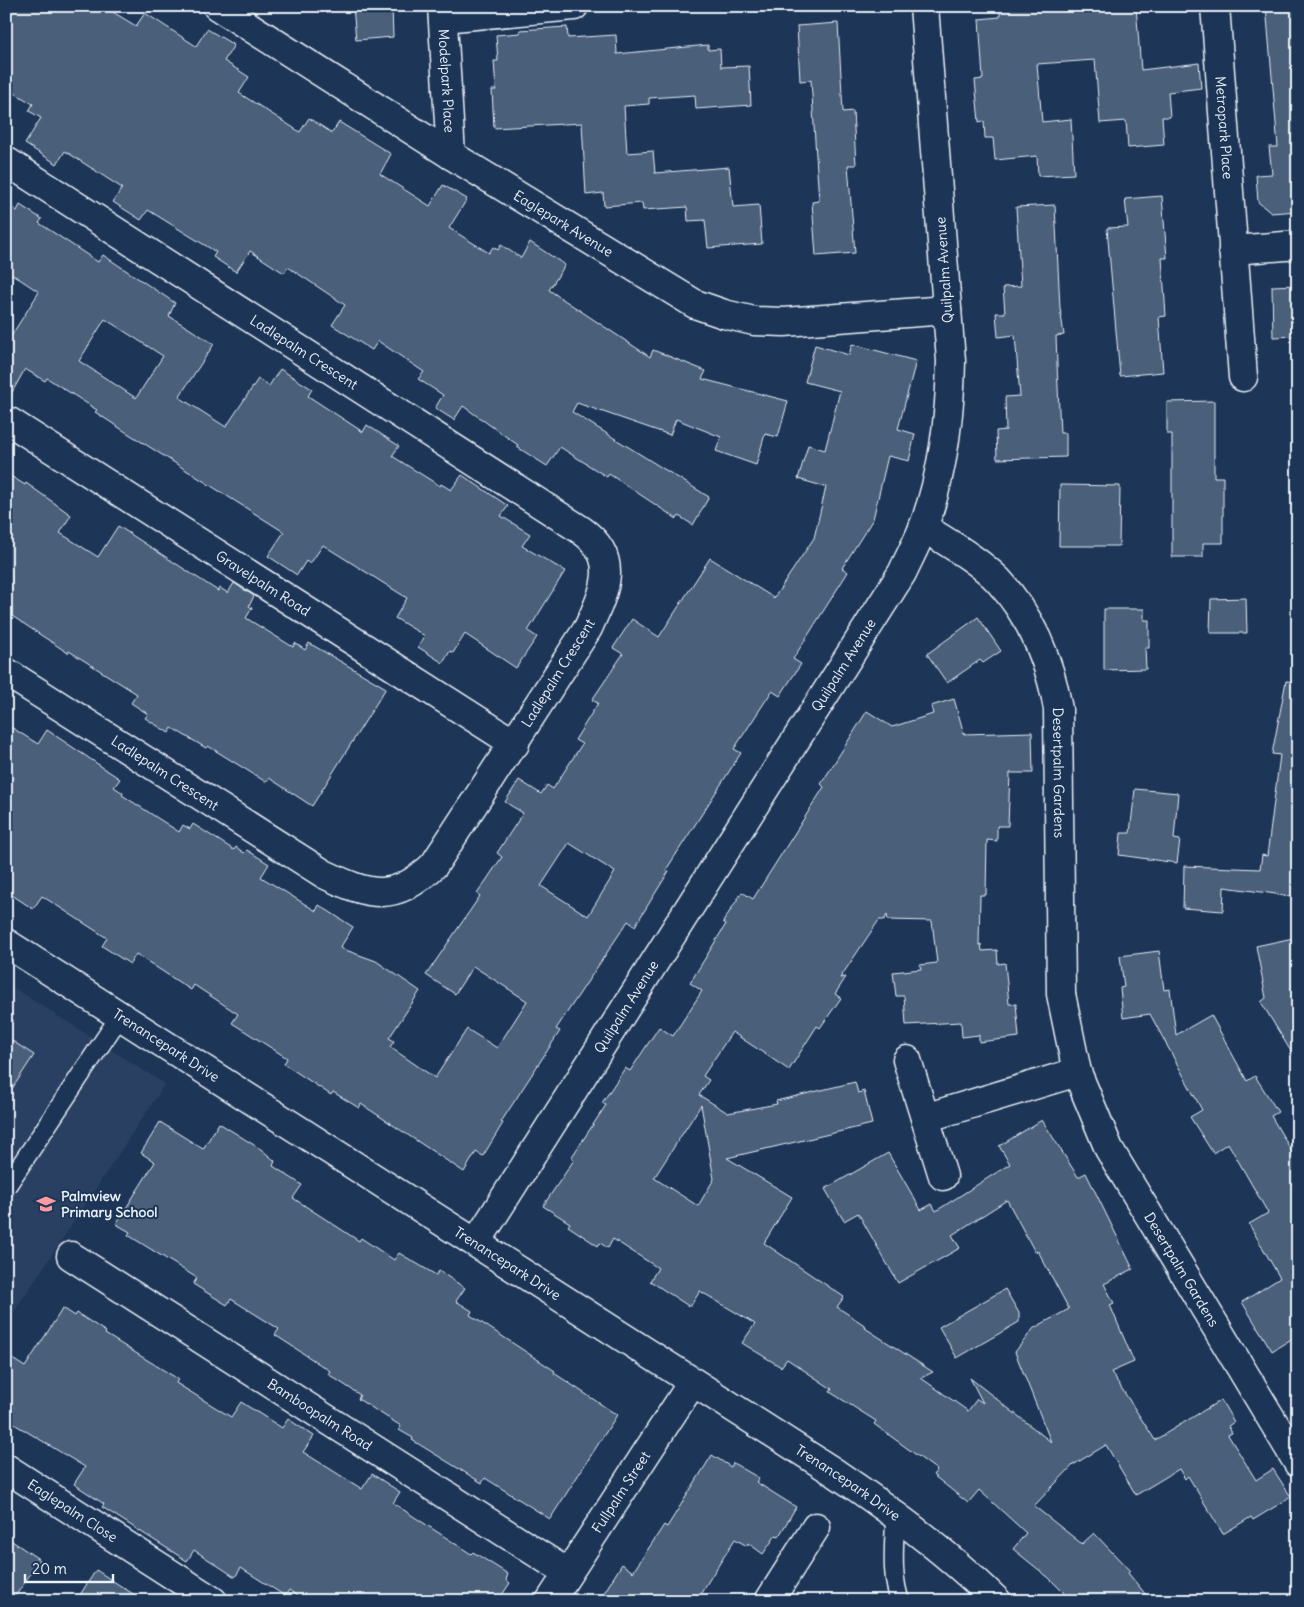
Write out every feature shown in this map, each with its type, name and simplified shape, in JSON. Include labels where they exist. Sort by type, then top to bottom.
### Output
[{"type":"street","name":"Eaglepark Avenue","points":[[217,6],[451,155],[695,304],[724,314],[754,321],[784,322],[947,310]]},
{"type":"street","points":[[443,12],[574,6]]},
{"type":"street","name":"Quilpalm Avenue","points":[[476,1243],[902,573],[923,527],[937,477],[950,406],[951,361],[924,6]]},
{"type":"street","name":"Metropark Place","points":[[1215,6],[1243,377]]},
{"type":"street","name":"Modelpark Place","points":[[443,12],[451,155]]},
{"type":"street","name":"Ladlepalm Crescent","points":[[6,161],[595,540],[602,552],[607,569],[604,592],[588,628],[515,744],[434,865],[416,882],[398,889],[377,893],[352,888],[324,874],[6,672]]},
{"type":"street","points":[[1233,250],[1298,244]]},
{"type":"street","name":"Gravelpalm Road","points":[[10,422],[515,744]]},
{"type":"street","name":"Desertpalm Gardens","points":[[923,527],[963,553],[1002,585],[1017,604],[1034,634],[1054,682],[1059,738],[1062,994],[1076,1072],[1110,1149],[1298,1463]]},
{"type":"street","name":"Trenancepark Drive","points":[[6,943],[834,1472],[937,1546],[997,1601]]},
{"type":"street","points":[[907,1060],[943,1176]]},
{"type":"street","points":[[924,1118],[1076,1072]]},
{"type":"street","name":"Bamboopalm Road","points":[[71,1256],[568,1573]]},
{"type":"street","name":"Fullpalm Street","points":[[550,1601],[692,1383]]},
{"type":"street","name":"Eaglepalm Close","points":[[6,1468],[213,1601]]},
{"type":"street","points":[[769,1601],[816,1527]]},
{"type":"lane","points":[[6,1187],[120,1016]]},
{"type":"lane","points":[[895,1514],[893,1560],[895,1581],[900,1601]]},
{"type":"shaded area","name":"Palmview Primary School","points":[[6,983],[165,1084],[6,1324]]},
{"type":"building","points":[[6,6],[103,6],[136,26],[145,13],[196,46],[207,29],[234,45],[224,61],[249,77],[239,93],[300,132],[309,118],[332,133],[339,122],[391,154],[380,174],[430,206],[443,185],[467,199],[449,228],[489,253],[493,247],[498,250],[501,245],[521,258],[530,242],[565,265],[549,290],[650,357],[653,350],[706,371],[702,379],[788,401],[778,437],[765,434],[756,465],[716,451],[721,437],[676,419],[670,435],[577,403],[572,412],[709,497],[693,525],[679,516],[677,519],[609,474],[607,477],[560,447],[547,466],[517,447],[518,445],[463,406],[454,420],[435,408],[443,395],[418,379],[424,372],[378,341],[372,350],[332,325],[345,305],[288,267],[284,273],[250,251],[236,272],[213,257],[216,252],[148,210],[141,220],[113,202],[122,188],[65,151],[57,164],[25,144],[41,118],[29,111],[33,104],[6,88]]},
{"type":"building","points":[[353,6],[392,6],[393,37],[356,40]]},
{"type":"building","points":[[1000,6],[1136,6],[1141,70],[1199,63],[1201,88],[1168,92],[1170,117],[1162,117],[1164,145],[1128,148],[1126,121],[1100,123],[1095,60],[1037,64],[1042,122],[1071,119],[1074,174],[1038,176],[1037,156],[995,160],[993,138],[985,138],[984,121],[979,122],[975,80],[983,79],[979,19],[1000,17]]},
{"type":"building","points":[[1266,6],[1298,6],[1298,211],[1271,213],[1258,202],[1256,175],[1272,174],[1269,147],[1278,147]]},
{"type":"building","points":[[838,23],[843,112],[853,111],[856,165],[848,165],[855,253],[816,256],[812,202],[819,201],[811,80],[800,81],[797,26]]},
{"type":"building","points":[[567,27],[568,38],[616,35],[617,54],[708,45],[708,50],[720,49],[721,67],[749,66],[751,105],[696,109],[695,95],[649,98],[649,104],[624,106],[627,153],[653,151],[655,173],[729,167],[733,207],[759,205],[762,244],[708,248],[705,220],[688,221],[687,207],[643,210],[642,203],[604,206],[603,193],[586,195],[582,123],[494,128],[492,90],[496,90],[494,61],[498,61],[496,35],[520,33],[520,30]]},
{"type":"building","points":[[1162,196],[1167,258],[1162,258],[1166,316],[1159,317],[1163,372],[1120,376],[1107,228],[1128,227],[1125,199]]},
{"type":"building","points":[[6,204],[17,211],[20,205],[42,219],[39,223],[98,262],[103,255],[175,303],[169,316],[214,344],[179,397],[226,427],[258,379],[269,386],[280,369],[312,389],[308,396],[363,432],[367,425],[399,446],[392,456],[440,486],[441,484],[451,490],[462,475],[508,506],[501,516],[530,534],[522,546],[565,571],[528,631],[537,637],[516,668],[465,634],[453,653],[450,651],[443,663],[418,647],[425,636],[395,618],[407,598],[323,545],[310,564],[306,561],[297,575],[268,556],[284,532],[118,427],[95,412],[97,410],[47,378],[45,381],[25,369],[6,403],[6,344],[39,292],[6,270]],"holes":[[[105,319],[163,356],[136,398],[79,361]]]},
{"type":"building","points":[[1055,205],[1060,308],[1064,335],[1056,336],[1060,433],[1066,433],[1066,457],[997,459],[996,431],[1006,430],[1005,397],[1020,396],[1015,335],[998,337],[996,313],[1005,313],[1003,287],[1021,286],[1016,207]]},
{"type":"building","points":[[1298,285],[1298,336],[1273,337],[1272,286]]},
{"type":"building","points":[[852,344],[916,361],[898,429],[915,434],[909,461],[888,456],[873,519],[842,568],[848,572],[793,659],[801,664],[780,696],[772,691],[734,749],[741,753],[666,870],[669,871],[635,926],[628,921],[556,1029],[560,1031],[501,1122],[503,1123],[483,1156],[476,1152],[464,1172],[361,1104],[359,1108],[333,1092],[331,1095],[284,1064],[287,1058],[232,1023],[238,1014],[194,985],[191,990],[136,954],[130,964],[102,946],[107,938],[42,896],[33,909],[6,891],[6,724],[38,744],[47,730],[120,779],[114,787],[123,793],[122,795],[179,832],[183,825],[190,829],[193,824],[234,850],[236,847],[244,853],[247,850],[269,864],[261,877],[316,911],[319,905],[353,927],[340,948],[376,961],[420,991],[389,1038],[394,1041],[390,1047],[435,1078],[467,1029],[497,1048],[527,1001],[473,966],[455,994],[426,975],[480,896],[477,894],[502,857],[497,853],[523,813],[505,802],[519,780],[541,794],[547,785],[553,789],[582,744],[575,740],[598,703],[592,700],[623,654],[613,648],[632,619],[659,637],[710,558],[774,598],[814,538],[826,487],[798,479],[808,445],[825,450],[840,391],[805,382],[815,345],[849,355]],"holes":[[[569,843],[615,872],[588,916],[541,886]]]},
{"type":"building","points":[[1214,401],[1214,477],[1223,477],[1223,543],[1203,543],[1203,557],[1172,557],[1172,434],[1167,434],[1167,402]]},
{"type":"building","points":[[6,473],[25,485],[26,483],[71,515],[60,533],[98,557],[118,526],[218,591],[220,588],[228,593],[234,583],[254,596],[249,606],[252,608],[246,618],[293,647],[295,643],[305,650],[309,643],[386,688],[312,806],[269,778],[266,782],[208,746],[206,748],[172,728],[169,733],[145,718],[148,714],[131,703],[137,694],[69,651],[68,653],[6,612]]},
{"type":"building","points":[[1060,485],[1120,486],[1119,546],[1059,546]]},
{"type":"building","points":[[1246,598],[1247,633],[1210,633],[1211,599]]},
{"type":"building","points":[[1104,609],[1144,609],[1144,620],[1149,620],[1149,648],[1145,648],[1146,669],[1104,670]]},
{"type":"building","points":[[978,617],[1001,651],[983,663],[980,660],[947,683],[927,654]]},
{"type":"building","points":[[1286,681],[1298,682],[1298,897],[1224,887],[1223,911],[1183,908],[1184,866],[1260,869],[1262,855],[1267,856],[1280,755],[1272,754]]},
{"type":"building","points":[[954,699],[964,734],[1032,732],[1033,773],[1010,773],[1008,826],[997,826],[997,841],[987,840],[986,895],[980,895],[979,945],[981,944],[982,951],[997,950],[998,964],[1005,963],[1009,1004],[1016,1004],[1019,1037],[979,1042],[979,1035],[962,1037],[961,1022],[906,1025],[904,996],[896,996],[893,972],[921,969],[920,965],[937,963],[932,921],[888,920],[887,915],[884,920],[879,920],[840,978],[846,977],[835,994],[841,998],[820,1028],[817,1026],[789,1070],[732,1032],[703,1076],[709,1080],[699,1095],[728,1113],[777,1104],[776,1101],[855,1082],[858,1093],[864,1091],[872,1124],[727,1158],[792,1197],[764,1243],[844,1297],[837,1307],[866,1326],[865,1328],[933,1372],[921,1378],[968,1411],[977,1399],[983,1403],[970,1378],[1051,1442],[1015,1352],[1034,1328],[1069,1309],[1038,1251],[1035,1252],[1007,1200],[952,1235],[960,1248],[898,1283],[858,1213],[844,1221],[825,1189],[888,1153],[921,1210],[932,1204],[936,1211],[1010,1164],[999,1146],[1042,1120],[1078,1177],[1086,1173],[1133,1269],[1104,1284],[1114,1303],[1110,1305],[1134,1362],[1111,1372],[1155,1440],[1221,1400],[1234,1422],[1228,1426],[1232,1433],[1228,1435],[1256,1480],[1273,1469],[1291,1497],[1253,1520],[1251,1517],[1223,1534],[1188,1476],[1185,1479],[1179,1469],[1136,1495],[1106,1445],[1073,1465],[1034,1506],[1082,1544],[1094,1533],[1130,1571],[1128,1573],[1151,1601],[1072,1601],[1049,1578],[1013,1549],[1026,1533],[979,1490],[968,1503],[933,1475],[937,1470],[874,1424],[876,1421],[830,1392],[832,1389],[787,1359],[781,1367],[742,1343],[755,1324],[700,1291],[690,1307],[650,1281],[658,1268],[613,1239],[608,1248],[600,1243],[598,1246],[568,1226],[570,1223],[543,1206],[574,1160],[571,1158],[606,1105],[602,1103],[625,1068],[630,1071],[659,1027],[673,1036],[702,991],[690,983],[726,924],[723,922],[742,892],[753,899],[824,787],[821,784],[867,711],[892,727],[933,714],[931,706]],"holes":[[[701,1105],[714,1179],[698,1206],[654,1178]]]},
{"type":"building","points":[[1135,789],[1178,793],[1174,839],[1180,840],[1177,863],[1119,855],[1121,833],[1130,833]]},
{"type":"building","points":[[1298,937],[1298,1063],[1261,1002],[1266,998],[1256,946]]},
{"type":"building","points":[[1159,951],[1164,990],[1170,989],[1176,1035],[1211,1015],[1247,1081],[1255,1076],[1278,1112],[1271,1116],[1298,1162],[1298,1335],[1272,1351],[1242,1302],[1280,1278],[1249,1224],[1268,1213],[1228,1143],[1213,1153],[1190,1117],[1202,1110],[1150,1014],[1123,1018],[1120,988],[1124,987],[1120,956]]},
{"type":"building","points":[[6,1037],[34,1055],[6,1098]]},
{"type":"building","points":[[160,1122],[203,1149],[219,1123],[262,1150],[275,1161],[273,1166],[302,1185],[293,1198],[359,1241],[361,1238],[394,1260],[399,1253],[436,1275],[439,1271],[465,1288],[456,1301],[472,1311],[470,1315],[555,1371],[554,1373],[617,1415],[550,1519],[485,1478],[482,1483],[412,1440],[413,1438],[399,1430],[401,1426],[358,1399],[360,1395],[328,1374],[330,1371],[275,1335],[279,1329],[231,1299],[227,1305],[193,1284],[197,1278],[128,1235],[130,1232],[116,1224],[155,1162],[141,1153]]},
{"type":"building","points":[[1005,1289],[1019,1313],[1019,1322],[957,1358],[939,1327]]},
{"type":"building","points":[[63,1308],[75,1316],[77,1313],[106,1332],[105,1334],[178,1379],[176,1383],[231,1417],[241,1402],[282,1428],[288,1419],[314,1436],[303,1452],[362,1489],[372,1474],[400,1492],[393,1503],[471,1554],[473,1552],[508,1574],[506,1580],[510,1583],[498,1601],[305,1601],[289,1590],[285,1596],[241,1568],[235,1577],[194,1550],[187,1561],[102,1507],[104,1504],[74,1484],[85,1467],[6,1419],[6,1355],[25,1367]]},
{"type":"building","points":[[712,1455],[731,1467],[733,1463],[759,1478],[756,1482],[796,1507],[779,1536],[776,1535],[763,1554],[748,1543],[747,1546],[735,1539],[696,1601],[599,1601],[622,1564],[633,1572],[664,1525],[667,1527]]},
{"type":"building","points":[[6,1537],[40,1560],[12,1601],[6,1601]]},
{"type":"building","points":[[96,1570],[144,1601],[76,1601]]},
{"type":"place","name":"Palmview Primary School","points":[[46,1204]]}]
